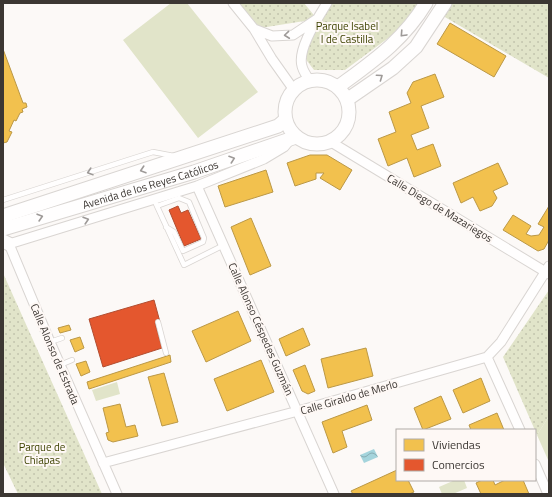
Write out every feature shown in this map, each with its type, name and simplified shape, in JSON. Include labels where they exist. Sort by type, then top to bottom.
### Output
[{"type":"main road","points":[[338,87],[381,55],[403,35],[426,3]]},
{"type":"main road","points":[[348,99],[393,68],[416,47],[445,3]]},
{"type":"main road","points":[[321,79],[338,87],[348,99],[350,112],[347,125],[343,132],[331,142],[319,145],[309,144],[293,138],[285,120],[285,107],[288,98],[294,90],[309,80],[321,79]]},
{"type":"main road","name":"Avenida de los Reyes Católicos","points":[[3,216],[278,126],[285,120]]},
{"type":"main road","name":"Avenida de los Reyes Católicos","points":[[3,229],[194,172],[293,138]]},
{"type":"street","points":[[233,3],[254,29],[272,59],[294,90]]},
{"type":"street","points":[[309,80],[302,66],[301,52],[317,19],[327,3]]},
{"type":"street","points":[[254,29],[272,36],[293,35],[317,19]]},
{"type":"street","points":[[6,242],[155,202],[264,159],[284,147],[293,138]]},
{"type":"street","name":"Calle Diego de Mazariegos","points":[[331,142],[548,271]]},
{"type":"street","name":"Calle Alonso Céspedes Guzmán","points":[[198,186],[334,494]]},
{"type":"street","name":"Calle Alonso de Estrada","points":[[6,242],[116,494]]},
{"type":"street","points":[[520,429],[487,357],[501,342],[548,271]]},
{"type":"street","name":"Calle Giraldo de Merlo","points":[[103,463],[298,411],[487,357]]},
{"type":"street","points":[[536,466],[548,494]]},
{"type":"lane","points":[[3,200],[153,152],[181,158]]},
{"type":"lane","points":[[166,227],[174,232],[183,251],[203,242],[204,238],[189,202],[179,198],[155,202],[166,227],[184,265],[224,245]]},
{"type":"lane","points":[[158,322],[166,353]]},
{"type":"lane","points":[[50,342],[62,338]]},
{"type":"lane","points":[[60,365],[72,360]]},
{"type":"green space","points":[[171,3],[187,3],[258,92],[198,138],[123,40]]},
{"type":"green space","points":[[233,3],[304,3],[317,19],[254,29]]},
{"type":"green space","name":"Parque Isabel I de Castilla","points":[[331,3],[426,3],[418,16],[345,70],[314,70],[301,53]]},
{"type":"green space","points":[[445,3],[549,3],[549,78],[438,13]]},
{"type":"green space","name":"Parque de Chiapas","points":[[3,273],[102,494],[18,494],[3,463]]},
{"type":"green space","points":[[549,290],[549,416],[537,435],[536,429],[534,429],[503,357]]},
{"type":"green space","points":[[117,382],[120,394],[96,401],[92,390]]},
{"type":"green space","points":[[549,416],[549,462],[537,435]]},
{"type":"green space","points":[[453,481],[464,481],[467,488],[453,494],[442,494],[439,487]]},
{"type":"water","points":[[374,449],[378,457],[364,463],[360,455]]},
{"type":"building: Viviendas","points":[[450,23],[506,56],[494,77],[437,44]]},
{"type":"building: Viviendas","points":[[3,49],[23,103],[26,103],[27,107],[22,109],[23,112],[20,113],[16,121],[14,120],[9,131],[12,132],[7,142],[3,143]]},
{"type":"building: Viviendas","points":[[435,74],[444,97],[421,106],[429,128],[411,135],[417,150],[433,144],[441,166],[414,177],[407,158],[388,166],[378,139],[396,132],[389,112],[411,103],[407,93],[413,82]]},
{"type":"building: Viviendas","points":[[310,155],[327,155],[352,170],[340,190],[320,178],[324,173],[316,173],[316,179],[295,186],[287,163]]},
{"type":"building: Viviendas","points":[[498,163],[508,184],[493,191],[497,198],[492,206],[480,211],[473,197],[461,203],[453,183]]},
{"type":"building: Viviendas","points":[[266,170],[273,192],[225,207],[218,186]]},
{"type":"building: Viviendas","points":[[549,206],[549,240],[544,249],[538,251],[503,230],[513,215],[531,226],[526,234],[531,236],[539,235],[544,227],[538,224]]},
{"type":"building: Viviendas","points":[[251,218],[271,266],[250,275],[231,227]]},
{"type":"building: Viviendas","points":[[238,311],[251,341],[206,362],[192,331]]},
{"type":"building: Viviendas","points":[[69,325],[71,330],[60,333],[58,328]]},
{"type":"building: Viviendas","points":[[303,328],[310,345],[286,356],[279,339]]},
{"type":"building: Viviendas","points":[[80,337],[84,348],[75,352],[70,340]]},
{"type":"building: Viviendas","points":[[366,348],[373,376],[328,388],[321,359]]},
{"type":"building: Viviendas","points":[[170,355],[171,362],[89,389],[87,382]]},
{"type":"building: Viviendas","points":[[261,360],[274,392],[227,411],[214,379]]},
{"type":"building: Viviendas","points":[[86,361],[90,372],[81,376],[76,364]]},
{"type":"building: Viviendas","points":[[305,365],[315,391],[308,394],[302,391],[293,370]]},
{"type":"building: Viviendas","points":[[164,373],[178,422],[162,426],[148,377]]},
{"type":"building: Viviendas","points":[[481,378],[490,401],[463,413],[453,390]]},
{"type":"building: Viviendas","points":[[441,396],[451,419],[423,429],[414,408]]},
{"type":"building: Viviendas","points":[[120,404],[126,427],[135,425],[138,436],[113,442],[108,440],[106,433],[109,432],[103,408]]},
{"type":"building: Viviendas","points":[[367,405],[372,420],[342,431],[347,447],[333,453],[322,422]]},
{"type":"building: Viviendas","points":[[497,413],[504,429],[471,429],[469,425]]},
{"type":"building: Viviendas","points":[[396,470],[396,481],[408,481],[414,492],[409,494],[353,494],[351,491]]},
{"type":"building: Viviendas","points":[[480,481],[493,481],[495,485],[503,481],[523,481],[529,494],[481,494],[476,483]]},
{"type":"building: Comercios","points":[[178,206],[181,213],[188,210],[201,239],[184,246],[169,210]]},
{"type":"building: Comercios","points":[[154,300],[160,322],[155,323],[162,348],[103,367],[89,319]]}]
